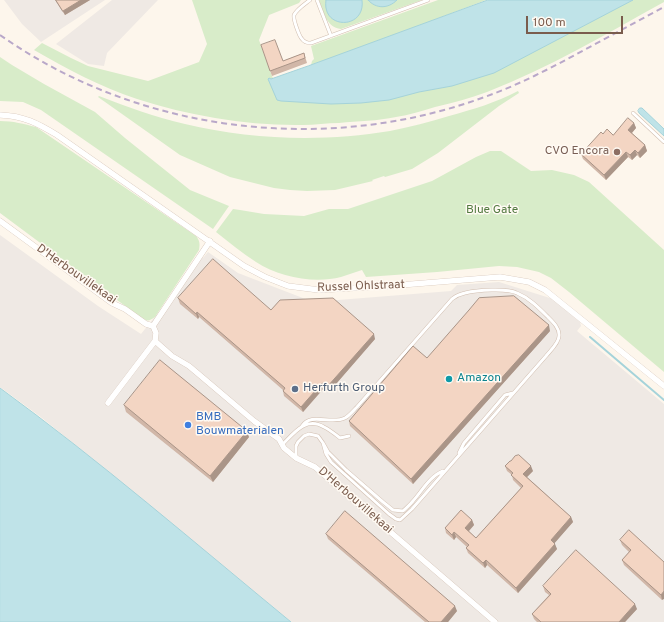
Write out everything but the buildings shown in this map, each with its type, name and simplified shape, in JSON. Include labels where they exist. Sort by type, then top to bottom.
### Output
[{"type":"street","name":"Russel Ohlstraat","points":[[0,115],[23,118],[39,124],[57,135],[244,266],[265,277],[288,286],[319,290],[395,286],[500,277],[529,282],[545,290],[664,386]]},
{"type":"street","name":"D'Herbouvillekaai","points":[[0,222],[112,302],[146,324],[153,326]]},
{"type":"street","points":[[108,403],[155,341],[156,333],[153,326],[210,241]]},
{"type":"street","name":"D'Herbouvillekaai","points":[[155,341],[172,356],[189,366],[280,442],[284,448],[296,458],[315,467],[495,622]]},
{"type":"lane","points":[[310,0],[298,10],[294,15],[294,20],[302,39],[311,43],[428,0]]},
{"type":"lane","points":[[317,0],[330,36]]},
{"type":"lane","points":[[633,113],[664,142]]},
{"type":"lane","points":[[302,426],[304,422],[310,420],[339,420],[346,418],[452,299],[466,292],[504,290],[516,292],[525,296],[545,314],[559,332],[560,338],[555,345],[400,520],[396,519],[368,496],[331,462],[326,454],[324,443]]},
{"type":"lane","points":[[280,442],[307,423],[324,426],[340,438],[349,436]]},
{"type":"lane","points":[[296,458],[296,446],[304,436],[309,434],[318,436],[324,443],[328,452],[346,470],[393,510],[403,510],[437,473],[444,471]]},
{"type":"shaded area","points":[[4,0],[105,0],[41,42],[22,24]]},
{"type":"shaded area","points":[[112,0],[158,0],[107,53],[104,66],[88,64],[56,44]]},
{"type":"shaded area","points":[[0,235],[98,306],[141,334],[208,252],[238,273],[308,300],[338,300],[451,291],[457,285],[499,282],[553,299],[580,322],[581,326],[577,331],[664,404],[664,622],[291,622],[42,418],[0,387]]},
{"type":"green space","points":[[192,0],[301,0],[299,3],[269,15],[259,40],[272,76],[281,95],[623,0],[664,0],[664,2],[555,61],[510,83],[487,92],[406,115],[339,123],[303,125],[261,124],[219,119],[177,110],[137,99],[110,89],[72,71],[34,50],[42,43],[88,66],[148,81],[199,62],[207,44]]},
{"type":"green space","points":[[319,0],[422,0],[341,29],[336,28],[326,19]]},
{"type":"green space","points":[[438,0],[486,0],[423,24],[488,0],[520,0],[311,65],[314,59],[311,46]]},
{"type":"green space","points":[[0,57],[44,84],[95,112],[190,190],[229,206],[213,229],[41,110],[23,102],[0,101]]},
{"type":"green space","points":[[518,91],[519,93],[499,106],[438,153],[412,169],[385,177],[384,176],[372,180],[373,181],[335,190],[307,191],[274,188],[230,177],[180,155],[98,97],[99,96],[163,118],[210,129],[261,136],[314,138],[365,135],[405,128],[476,108]]},
{"type":"green space","points":[[0,121],[14,122],[36,127],[196,236],[200,246],[199,250],[155,317],[148,320],[140,317],[0,213]]},
{"type":"green space","name":"Blue Gate","points":[[490,151],[501,151],[531,171],[552,170],[574,175],[589,182],[664,250],[664,372],[569,292],[551,278],[539,272],[517,267],[499,266],[366,277],[362,270],[331,279],[320,280],[297,278],[275,272],[256,262],[216,232],[233,209],[264,214],[304,216],[329,209],[348,209],[432,181]]},
{"type":"water","points":[[326,0],[362,0],[361,10],[357,17],[351,21],[336,21],[330,17],[326,10]]},
{"type":"water","points":[[368,0],[397,0],[390,5],[382,7],[371,3]]},
{"type":"water","points":[[488,0],[633,0],[494,73],[452,86],[419,92],[389,100],[331,104],[281,101],[277,100],[268,79],[308,66]]},
{"type":"water","points":[[642,108],[664,129],[664,136],[639,113],[638,111]]},
{"type":"water","points":[[0,388],[111,473],[291,622],[0,622]]},
{"type":"waterway","points":[[590,337],[664,400]]},
{"type":"railway","points":[[0,35],[54,68],[111,94],[171,113],[232,124],[294,129],[357,126],[419,116],[479,99],[547,70],[664,7]]},
{"type":"place","name":"CVO Encora","points":[[617,152]]},
{"type":"place","name":"Amazon","points":[[449,379]]},
{"type":"place","name":"Herfurth Group","points":[[295,389]]},
{"type":"place","name":"BMB Bouwmaterialen","points":[[188,425]]}]
